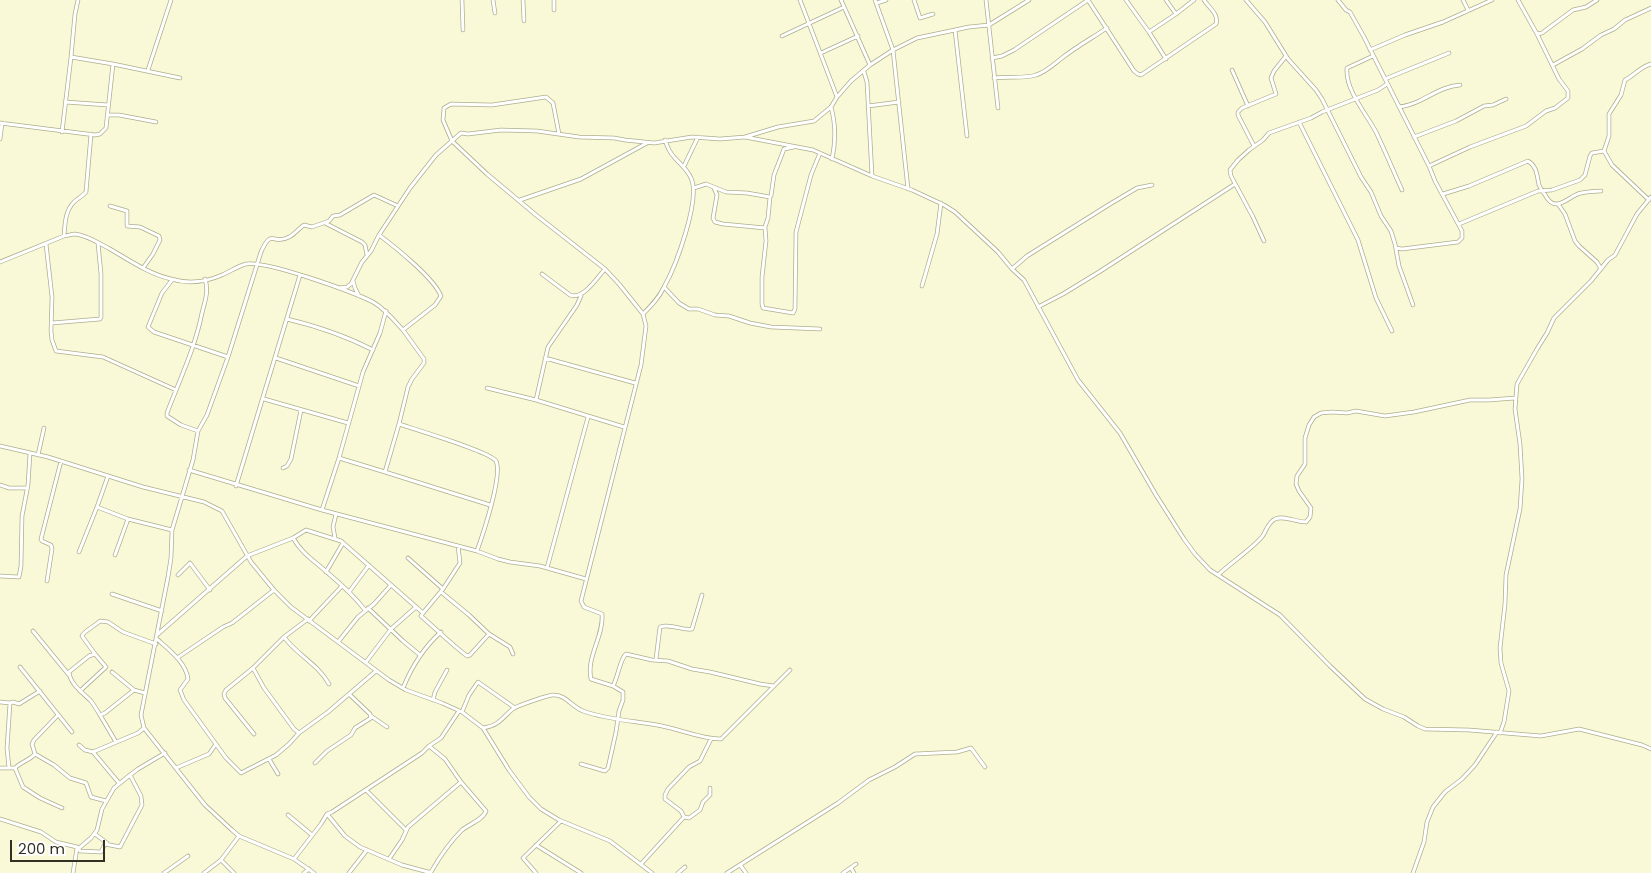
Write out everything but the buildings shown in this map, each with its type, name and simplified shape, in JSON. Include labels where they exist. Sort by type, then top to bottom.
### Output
[{"type":"street","points":[[62,132],[78,0]]},
{"type":"street","points":[[148,70],[171,0]]},
{"type":"street","points":[[462,0],[463,30]]},
{"type":"street","points":[[493,0],[495,13]]},
{"type":"street","points":[[523,0],[524,21]]},
{"type":"street","points":[[554,0],[554,10]]},
{"type":"street","points":[[800,0],[837,96]]},
{"type":"street","points":[[840,0],[870,65]]},
{"type":"street","points":[[886,0],[876,2],[893,50],[908,189]]},
{"type":"street","points":[[914,0],[920,18],[933,14]]},
{"type":"street","points":[[986,0],[998,108]]},
{"type":"street","points":[[338,288],[347,287],[353,280],[362,262],[410,188],[436,155],[461,133],[537,130],[593,138],[614,138],[648,142],[698,137],[720,139],[744,137],[778,127],[814,121],[831,107],[837,96],[851,81],[870,65],[893,50],[917,38],[989,25],[1029,0]]},
{"type":"street","points":[[992,58],[1002,56],[1014,50],[1088,0],[1134,71],[1142,75],[1216,24],[1218,20],[1216,14],[1204,0]]},
{"type":"street","points":[[1126,0],[1166,59]]},
{"type":"street","points":[[1166,0],[1176,14]]},
{"type":"street","points":[[1149,32],[1194,0]]},
{"type":"street","points":[[1246,0],[1265,22],[1286,56],[1316,90],[1328,110],[1361,177],[1373,196],[1381,216],[1391,231],[1399,266],[1413,305]]},
{"type":"street","points":[[1338,0],[1350,12],[1463,234],[1458,242],[1402,249],[1396,248]]},
{"type":"street","points":[[1464,0],[1468,10]]},
{"type":"street","points":[[1370,50],[1443,22],[1492,0]]},
{"type":"street","points":[[1429,166],[1470,147],[1526,126],[1546,111],[1555,108],[1566,100],[1568,91],[1559,80],[1553,65],[1518,0]]},
{"type":"street","points":[[1537,34],[1542,33],[1573,10],[1597,0]]},
{"type":"street","points":[[782,36],[844,7]]},
{"type":"street","points":[[1553,65],[1588,45],[1625,20],[1651,8]]},
{"type":"street","points":[[994,78],[1036,75],[1107,28]]},
{"type":"street","points":[[955,30],[967,136]]},
{"type":"street","points":[[821,53],[858,36]]},
{"type":"street","points":[[1385,79],[1449,53]]},
{"type":"street","points":[[1254,146],[1238,112],[1242,108],[1276,94],[1272,78],[1274,70],[1286,56]]},
{"type":"street","points":[[1373,56],[1347,68],[1346,74],[1356,99],[1375,131],[1402,190]]},
{"type":"street","points":[[72,57],[148,70],[180,78]]},
{"type":"street","points":[[0,139],[1,123],[95,135],[104,131],[108,116],[113,64]]},
{"type":"street","points":[[1413,873],[1424,842],[1427,822],[1433,807],[1445,792],[1475,765],[1504,722],[1509,691],[1500,648],[1506,575],[1520,509],[1522,479],[1515,409],[1517,384],[1547,334],[1554,318],[1608,260],[1617,253],[1633,221],[1650,199],[1612,165],[1604,151],[1609,136],[1609,114],[1621,95],[1625,80],[1642,67],[1651,64]]},
{"type":"street","points":[[1232,70],[1248,106]]},
{"type":"street","points":[[864,72],[867,82],[872,176]]},
{"type":"street","points":[[1264,241],[1254,217],[1235,184],[1230,170],[1238,160],[1269,133],[1378,90],[1387,84]]},
{"type":"street","points":[[1399,107],[1418,102],[1444,89],[1460,85]]},
{"type":"street","points":[[560,134],[553,103],[546,97],[492,105],[451,104],[444,108],[443,120],[452,141],[487,174],[605,270],[643,314],[646,326],[640,365],[581,601],[582,605],[602,614],[599,639],[592,656],[591,679],[613,686],[623,692],[623,696],[607,770],[581,764]]},
{"type":"street","points":[[1414,137],[1456,121],[1484,106],[1493,105],[1506,99]]},
{"type":"street","points":[[65,102],[108,105]]},
{"type":"street","points":[[868,106],[900,102]]},
{"type":"street","points":[[831,107],[835,120],[836,142],[832,159]]},
{"type":"street","points":[[108,116],[119,115],[156,122]]},
{"type":"street","points":[[1299,122],[1358,240],[1376,298],[1392,332]]},
{"type":"street","points":[[64,236],[68,209],[86,192],[91,134]]},
{"type":"street","points":[[684,166],[698,137]]},
{"type":"street","points":[[744,137],[797,146],[820,153],[941,203],[970,225],[1024,280],[1078,380],[1120,433],[1184,539],[1210,570],[1280,615],[1330,666],[1376,706],[1404,716],[1426,729],[1469,730],[1541,736],[1579,729],[1651,749]]},
{"type":"street","points":[[643,314],[656,300],[664,287],[681,249],[693,203],[694,188],[691,178],[684,166],[671,153],[665,140]]},
{"type":"street","points":[[520,200],[581,179],[648,142]]},
{"type":"street","points":[[797,146],[784,149],[774,175],[765,228],[766,241],[762,287],[762,306],[764,308],[793,313],[795,309],[796,232],[811,175],[820,153]]},
{"type":"street","points":[[1458,224],[1542,190],[1552,190],[1580,180],[1586,175],[1592,153],[1604,151]]},
{"type":"street","points":[[1443,194],[1469,186],[1528,161],[1531,162],[1536,170],[1542,190],[1550,202],[1558,204],[1566,214],[1575,241],[1597,262],[1601,269]]},
{"type":"street","points":[[694,188],[703,184],[726,192],[770,197]]},
{"type":"street","points":[[1038,307],[1092,276],[1235,184]]},
{"type":"street","points":[[1012,269],[1027,256],[1110,204],[1137,188],[1152,185]]},
{"type":"street","points":[[713,187],[717,195],[713,218],[715,222],[765,228]]},
{"type":"street","points":[[1558,204],[1580,193],[1601,192]]},
{"type":"street","points":[[314,873],[294,859],[239,836],[205,805],[144,728],[141,715],[171,558],[172,530],[193,460],[198,431],[207,415],[228,357],[260,252],[268,240],[288,238],[301,226],[312,226],[329,222],[333,216],[340,215],[374,195],[398,206]]},
{"type":"street","points":[[922,286],[937,234],[941,203]]},
{"type":"street","points":[[110,206],[127,211],[127,226],[140,227],[159,236],[160,240],[153,254],[143,268]]},
{"type":"street","points":[[324,223],[362,242],[365,245],[366,256]]},
{"type":"street","points":[[0,262],[64,236],[75,234],[98,243],[154,274],[172,280],[188,282],[205,279],[222,275],[245,264],[257,264],[300,275],[371,302],[386,312],[403,330],[424,359],[424,363],[408,387],[385,472]]},
{"type":"street","points":[[379,235],[405,256],[433,283],[441,296],[435,305],[403,330]]},
{"type":"street","points":[[52,323],[101,318],[101,274],[98,243]]},
{"type":"street","points":[[46,244],[52,297],[52,340],[56,351],[103,358],[176,390]]},
{"type":"street","points":[[536,400],[548,347],[577,305],[581,296],[605,270]]},
{"type":"street","points":[[542,274],[570,296],[581,296]]},
{"type":"street","points":[[236,486],[264,399],[300,275]]},
{"type":"street","points":[[198,431],[181,425],[167,416],[194,345],[207,293],[205,279]]},
{"type":"street","points":[[172,280],[162,293],[148,327],[154,332],[228,357]]},
{"type":"street","points":[[353,280],[354,288],[360,297]]},
{"type":"street","points":[[664,287],[679,303],[689,308],[770,327],[820,329]]},
{"type":"street","points":[[322,510],[359,386],[380,333],[386,312]]},
{"type":"street","points":[[287,319],[323,330],[373,350]]},
{"type":"street","points":[[276,358],[359,386]]},
{"type":"street","points":[[545,358],[635,383]]},
{"type":"street","points":[[487,388],[536,400],[624,427]]},
{"type":"street","points":[[1219,575],[1262,537],[1274,519],[1286,518],[1297,522],[1306,522],[1310,517],[1311,508],[1296,484],[1297,476],[1305,464],[1305,438],[1314,417],[1321,413],[1347,414],[1356,410],[1385,416],[1470,400],[1515,398]]},
{"type":"street","points":[[264,399],[348,423]]},
{"type":"street","points":[[283,468],[292,459],[301,410]]},
{"type":"street","points":[[547,568],[588,417]]},
{"type":"street","points":[[399,424],[463,445],[493,457],[497,462],[498,479],[478,551]]},
{"type":"street","points":[[38,455],[44,428]]},
{"type":"street","points":[[0,446],[61,461],[181,498],[204,502],[222,511],[247,556],[291,608],[376,671],[403,688],[461,711],[483,728],[509,770],[529,797],[541,809],[561,821],[610,841],[652,873]]},
{"type":"street","points":[[0,576],[19,577],[22,516],[30,453]]},
{"type":"street","points":[[339,458],[490,505]]},
{"type":"street","points":[[47,581],[52,549],[51,545],[41,539],[61,461]]},
{"type":"street","points":[[190,470],[236,486],[478,551],[510,562],[525,563],[586,579]]},
{"type":"street","points":[[80,552],[108,476]]},
{"type":"street","points":[[0,485],[9,488],[27,488]]},
{"type":"street","points":[[97,507],[172,530]]},
{"type":"street","points":[[335,538],[333,527],[336,514]]},
{"type":"street","points":[[115,555],[128,518]]},
{"type":"street","points":[[157,636],[247,556],[294,538],[306,530],[335,538],[343,543],[423,613]]},
{"type":"street","points":[[294,538],[305,555],[420,655]]},
{"type":"street","points":[[326,572],[343,543]]},
{"type":"street","points":[[458,546],[460,563],[442,591],[421,616],[468,656],[489,634]]},
{"type":"street","points":[[408,558],[489,634],[510,647],[514,654]]},
{"type":"street","points":[[178,575],[190,563],[210,590]]},
{"type":"street","points":[[349,592],[368,565]]},
{"type":"street","points":[[338,642],[358,617],[391,584]]},
{"type":"street","points":[[254,734],[224,694],[226,690],[253,668],[284,637],[309,620],[342,586]]},
{"type":"street","points":[[177,658],[223,627],[232,624],[274,590]]},
{"type":"street","points":[[112,594],[162,611]]},
{"type":"street","points":[[656,660],[660,627],[665,625],[686,630],[692,629],[702,594]]},
{"type":"street","points":[[366,662],[391,629],[416,607]]},
{"type":"street","points":[[80,692],[106,667],[82,636],[83,633],[93,628],[100,621],[108,622],[123,632],[156,644]]},
{"type":"street","points":[[33,631],[80,692],[92,702],[116,742]]},
{"type":"street","points":[[403,688],[420,655],[441,632]]},
{"type":"street","points":[[157,636],[171,650],[188,676],[187,681],[180,690],[184,700],[216,744],[241,773],[269,759],[289,744],[299,733],[328,712],[376,671]]},
{"type":"street","points":[[284,637],[290,645],[324,675],[328,684]]},
{"type":"street","points":[[68,675],[71,670],[89,656],[95,654]]},
{"type":"street","points":[[613,686],[624,655],[673,663],[692,669],[774,686]]},
{"type":"street","points":[[20,667],[72,732]]},
{"type":"street","points":[[253,668],[264,688],[299,733]]},
{"type":"street","points":[[434,700],[435,692],[447,670]]},
{"type":"street","points":[[483,728],[493,726],[515,708],[552,694],[562,696],[584,711],[618,719],[663,726],[711,739],[721,739],[790,670]]},
{"type":"street","points":[[112,672],[134,690],[145,693]]},
{"type":"street","points":[[294,859],[327,814],[416,758],[441,738],[461,711],[478,682],[515,708]]},
{"type":"street","points":[[100,715],[134,690]]},
{"type":"street","points":[[0,702],[23,703],[40,691]]},
{"type":"street","points":[[349,694],[371,716],[387,727]]},
{"type":"street","points":[[9,768],[7,748],[10,703]]},
{"type":"street","points":[[58,715],[34,740],[32,744],[35,754],[54,764],[70,778],[86,782],[91,797],[106,801]]},
{"type":"street","points":[[315,763],[327,751],[351,735],[355,728],[371,718],[371,716]]},
{"type":"street","points":[[93,752],[138,733],[144,728]]},
{"type":"street","points":[[684,817],[681,811],[665,799],[665,795],[668,789],[689,767],[700,760],[711,739]]},
{"type":"street","points":[[176,768],[209,754],[216,744]]},
{"type":"street","points":[[79,745],[85,750],[93,752],[119,783]]},
{"type":"street","points":[[327,814],[345,836],[360,847],[388,860],[429,873],[460,832],[486,815],[486,809],[461,782],[445,759],[429,746]]},
{"type":"street","points":[[727,873],[838,803],[870,780],[915,754],[957,752],[971,748],[984,767]]},
{"type":"street","points":[[73,873],[78,848],[95,834],[106,801],[114,788],[138,769],[165,753]]},
{"type":"street","points":[[0,768],[16,768],[19,764],[31,759],[35,754]]},
{"type":"street","points":[[269,759],[278,774]]},
{"type":"street","points":[[16,768],[23,787],[40,798],[62,808]]},
{"type":"street","points":[[95,834],[107,844],[120,847],[142,808],[141,796],[130,775]]},
{"type":"street","points":[[388,860],[402,840],[408,827],[461,782]]},
{"type":"street","points":[[684,817],[689,818],[700,810],[703,802],[710,795],[710,788]]},
{"type":"street","points":[[366,790],[406,830]]},
{"type":"street","points":[[288,815],[312,836]]},
{"type":"street","points":[[641,864],[684,817]]},
{"type":"street","points":[[0,820],[41,832],[56,842],[78,848],[80,851],[101,852],[105,844],[107,844]]},
{"type":"street","points":[[536,873],[523,858],[561,821]]},
{"type":"street","points":[[204,873],[221,860],[239,836]]},
{"type":"street","points":[[536,845],[581,873]]},
{"type":"street","points":[[350,873],[367,850]]},
{"type":"street","points":[[164,873],[188,856]]},
{"type":"street","points":[[221,860],[234,873]]},
{"type":"street","points":[[843,873],[856,864]]},
{"type":"street","points":[[740,865],[746,873]]},
{"type":"street","points":[[678,873],[685,867]]},
{"type":"street","points":[[851,868],[854,873]]},
{"type":"street","points":[[304,873],[309,869]]}]
